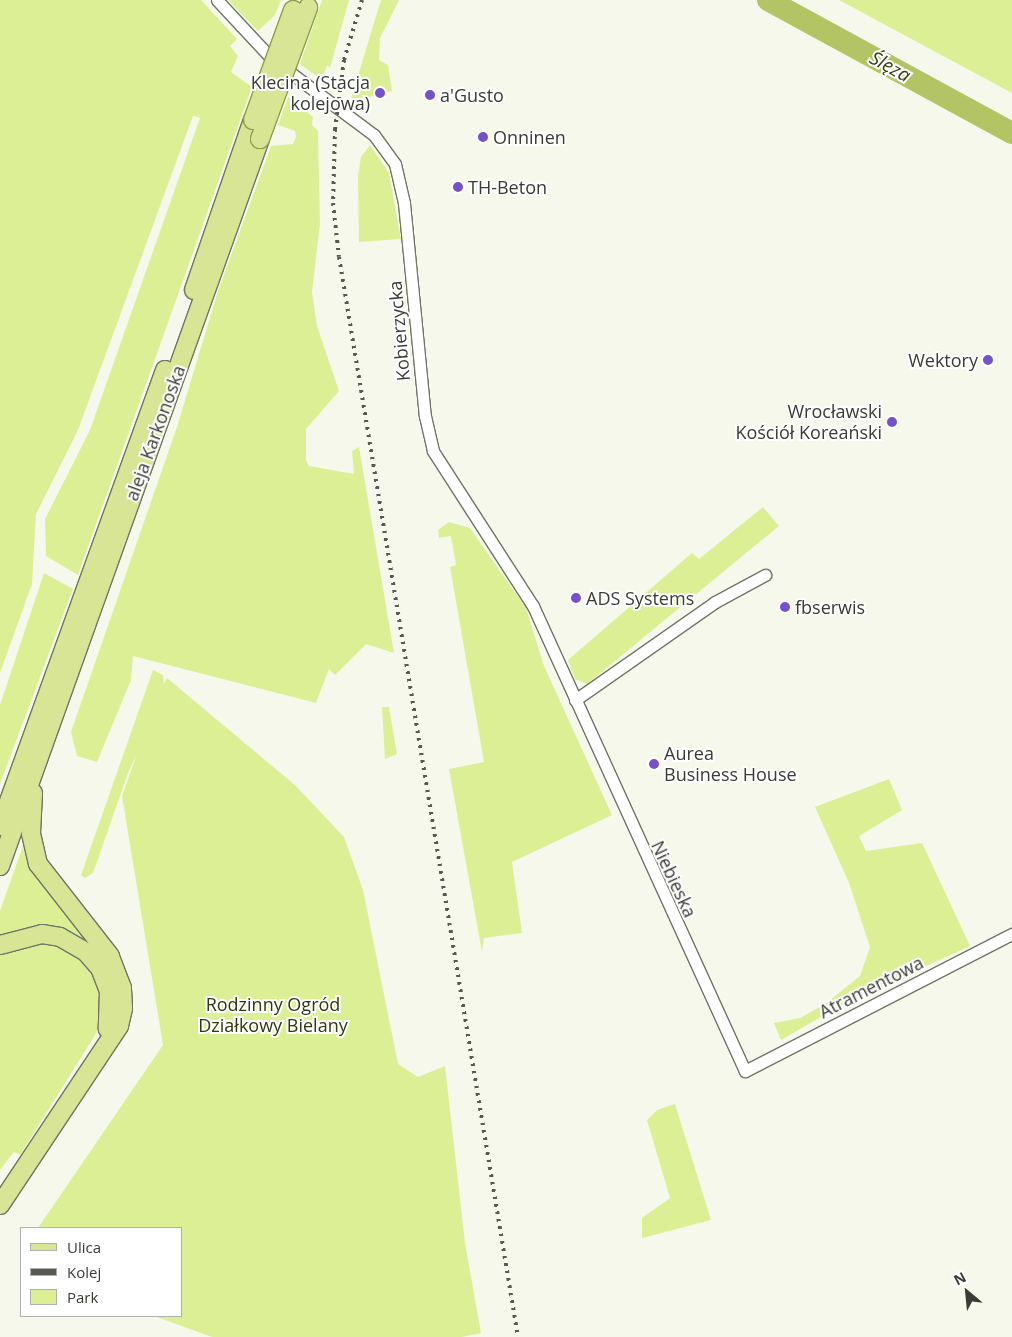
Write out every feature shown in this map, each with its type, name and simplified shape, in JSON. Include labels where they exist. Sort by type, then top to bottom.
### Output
[{"type":"main road","name":"aleja Karkonoska","points":[[0,826],[253,120],[302,4]]},
{"type":"main road","name":"aleja Karkonoska","points":[[0,866],[260,139],[302,4]]},
{"type":"main road","points":[[0,1205],[119,1026],[122,988],[110,956],[47,879],[36,858],[31,828],[37,762]]},
{"type":"main road","points":[[0,945],[28,935],[53,935],[74,943],[96,963],[109,991],[111,1009],[98,1055]]},
{"type":"street","name":"Kobierzycka","points":[[217,0],[272,59],[374,135],[395,164],[404,203],[430,441],[437,461],[529,599],[575,700]]},
{"type":"street","points":[[575,700],[715,602],[765,575]]},
{"type":"street","name":"Niebieska","points":[[575,700],[745,1071]]},
{"type":"street","name":"Atramentowa","points":[[745,1071],[1012,934]]},
{"type":"green space","points":[[0,0],[201,0],[237,39],[230,46],[238,56],[231,72],[252,87],[78,575],[46,556],[45,519],[90,430],[200,118],[193,116],[78,430],[36,514],[32,584],[0,673]]},
{"type":"green space","points":[[228,0],[281,0],[275,15],[258,31]]},
{"type":"green space","points":[[322,0],[349,0],[330,68],[327,65],[322,80],[300,64]]},
{"type":"green space","points":[[381,0],[399,0],[380,38],[379,60],[388,65],[392,91],[350,102]]},
{"type":"green space","points":[[839,0],[1012,0],[1012,93]]},
{"type":"green space","points":[[288,97],[313,117],[312,125],[318,131],[320,223],[312,292],[317,326],[339,391],[306,429],[306,460],[309,466],[354,474],[352,451],[359,447],[394,653],[366,644],[335,675],[329,669],[316,703],[133,656],[131,680],[97,762],[77,756],[71,732],[177,427],[218,291],[271,146],[293,144],[296,137],[295,131],[278,125]]},
{"type":"green space","points":[[370,145],[389,173],[401,239],[359,242],[358,176],[361,157]]},
{"type":"green space","points":[[763,507],[779,526],[587,684],[575,679],[568,660],[692,553],[699,559]]},
{"type":"green space","points":[[449,522],[470,528],[526,608],[544,666],[612,815],[512,862],[522,933],[484,938],[482,952],[449,769],[484,762],[450,567],[456,565],[451,536],[439,538],[438,530]]},
{"type":"green space","points":[[44,573],[73,589],[0,784],[0,705]]},
{"type":"green space","name":"Rodzinny Ogród Działkowy Bielany","points":[[153,670],[163,675],[164,684],[167,678],[295,785],[344,837],[363,890],[398,1064],[418,1077],[445,1066],[465,1243],[481,1333],[462,1337],[212,1337],[157,1317],[182,1317],[182,1227],[39,1227],[163,1045],[122,796],[137,754],[128,773],[93,873],[85,878],[81,875]]},
{"type":"green space","points":[[382,707],[389,707],[397,754],[385,759]]},
{"type":"green space","points":[[889,779],[902,810],[859,836],[866,851],[922,843],[970,946],[845,1003],[781,1040],[774,1023],[800,1018],[825,1004],[860,976],[870,947],[849,883],[815,807]]},
{"type":"green space","points":[[24,843],[89,942],[88,944],[34,927],[0,937],[0,911]]},
{"type":"green space","points":[[52,941],[87,962],[102,988],[102,1024],[20,1155],[14,1152],[0,1170],[0,952]]},
{"type":"green space","points":[[675,1104],[711,1220],[642,1238],[642,1218],[670,1198],[647,1120],[657,1110]]},
{"type":"waterway","name":"Ślęza","points":[[768,0],[1012,133]]},
{"type":"railway","points":[[362,0],[344,60],[335,129],[333,203],[339,257],[518,1337]]},
{"type":"place","name":"Klecina (Stacja kolejowa)","points":[[380,93]]},
{"type":"place","name":"a'Gusto","points":[[430,95]]},
{"type":"place","name":"Onninen","points":[[483,137]]},
{"type":"place","name":"TH-Beton","points":[[458,187]]},
{"type":"place","name":"Wektory","points":[[988,360]]},
{"type":"place","name":"Wrocławski Kościół Koreański","points":[[892,422]]},
{"type":"place","name":"ADS Systems","points":[[576,598]]},
{"type":"place","name":"fbserwis","points":[[785,607]]},
{"type":"place","name":"Aurea Business House","points":[[654,764]]}]
